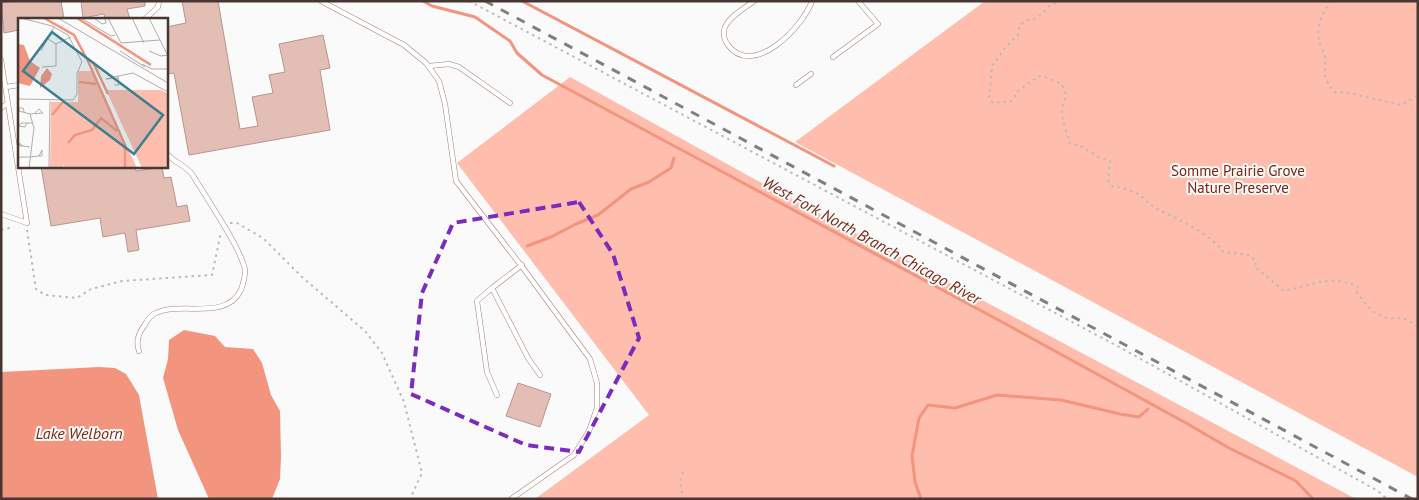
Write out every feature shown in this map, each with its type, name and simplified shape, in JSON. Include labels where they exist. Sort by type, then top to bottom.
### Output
[{"type":"lane","points":[[146,18],[158,7],[159,1]]},
{"type":"lane","points":[[321,1],[404,46],[429,66],[439,81],[445,104],[456,181],[522,265],[590,359],[597,383],[597,408],[589,431],[574,455],[511,499]]},
{"type":"lane","points":[[754,1],[726,26],[724,33],[726,42],[732,51],[738,54],[750,56],[776,47],[808,11],[812,1]]},
{"type":"lane","points":[[833,57],[878,24],[858,1]]},
{"type":"lane","points":[[1,60],[18,167]]},
{"type":"lane","points":[[429,66],[449,64],[459,67],[510,103]]},
{"type":"lane","points":[[796,84],[811,74]]},
{"type":"lane","points":[[6,87],[18,86]]},
{"type":"lane","points":[[1,108],[8,103]]},
{"type":"lane","points":[[139,352],[136,344],[142,329],[151,316],[167,310],[216,308],[228,304],[237,296],[244,283],[245,271],[242,258],[192,174],[168,155]]},
{"type":"lane","points":[[1,214],[27,224],[18,168]]},
{"type":"lane","points":[[498,395],[487,372],[477,301],[522,265]]},
{"type":"lane","points":[[492,288],[528,358],[540,375]]},
{"type":"path","points":[[469,1],[1121,348],[1378,491],[1387,499]]},
{"type":"path","points":[[1062,1],[1050,5],[1034,19],[1025,21],[1020,26],[1018,35],[992,66],[989,98],[993,103],[1012,101],[1018,91],[1039,76],[1054,79],[1064,90],[1063,121],[1070,144],[1079,145],[1110,161],[1108,180],[1112,186],[1136,192],[1152,206],[1178,218],[1184,224],[1218,244],[1223,252],[1250,255],[1256,262],[1255,267],[1280,289],[1284,290],[1312,282],[1342,280],[1358,286],[1356,291],[1360,297],[1368,307],[1378,314],[1390,318],[1403,318],[1418,326]]},
{"type":"path","points":[[1331,1],[1323,14],[1318,29],[1319,42],[1325,55],[1323,62],[1326,83],[1334,92],[1349,92],[1401,105],[1418,95]]},
{"type":"path","points":[[27,224],[36,289],[45,295],[77,298],[91,289],[122,281],[212,274],[220,234],[228,222],[238,223],[263,238],[302,277],[365,331],[382,353],[404,402],[422,473],[410,499]]},
{"type":"path","points":[[683,472],[680,481],[683,499]]},
{"type":"highlighted area","points":[[579,202],[613,254],[639,338],[579,452],[526,445],[411,394],[422,293],[453,223]]},
{"type":"green space","name":"Somme Prairie Grove Nature Preserve","points":[[985,1],[1418,1],[1418,477],[795,142]]},
{"type":"green space","points":[[570,77],[747,175],[1356,499],[535,499],[649,415],[457,163]]},
{"type":"water","points":[[184,330],[215,336],[225,347],[253,349],[262,363],[271,395],[280,411],[280,479],[272,499],[209,499],[178,430],[163,378],[168,359],[169,340]]},
{"type":"water","name":"Lake Welborn","points":[[99,367],[115,368],[126,374],[139,395],[158,499],[1,499],[1,372]]},
{"type":"building","points":[[13,1],[61,1],[64,18],[18,18],[18,30],[4,33],[1,3]]},
{"type":"building","points":[[81,1],[145,1],[145,6],[127,9],[130,18],[105,18],[104,14],[83,18]]},
{"type":"building","points":[[182,1],[218,1],[240,129],[258,126],[252,97],[273,93],[269,75],[285,72],[279,44],[323,35],[330,68],[320,70],[330,130],[189,155],[174,73],[168,74],[168,27],[186,23]]},
{"type":"building","points":[[41,168],[135,168],[136,171],[162,168],[164,178],[171,177],[177,207],[187,205],[190,221],[136,230],[139,250],[128,252],[125,233],[103,237],[100,218],[51,226]]},
{"type":"building","points":[[518,383],[551,394],[540,427],[506,416]]},
{"type":"waterway","name":"West Fork North Branch Chicago River","points":[[423,1],[432,6],[475,17],[510,41],[517,53],[542,75],[1004,323],[1229,448],[1296,481],[1313,499]]},
{"type":"waterway","points":[[522,1],[834,166]]},
{"type":"waterway","points":[[527,246],[598,215],[631,189],[649,182],[671,168],[674,158]]},
{"type":"waterway","points":[[921,499],[915,482],[912,456],[919,418],[928,405],[955,408],[997,395],[1061,400],[1139,417],[1148,409]]},
{"type":"railway","points":[[485,1],[1412,499]]}]
